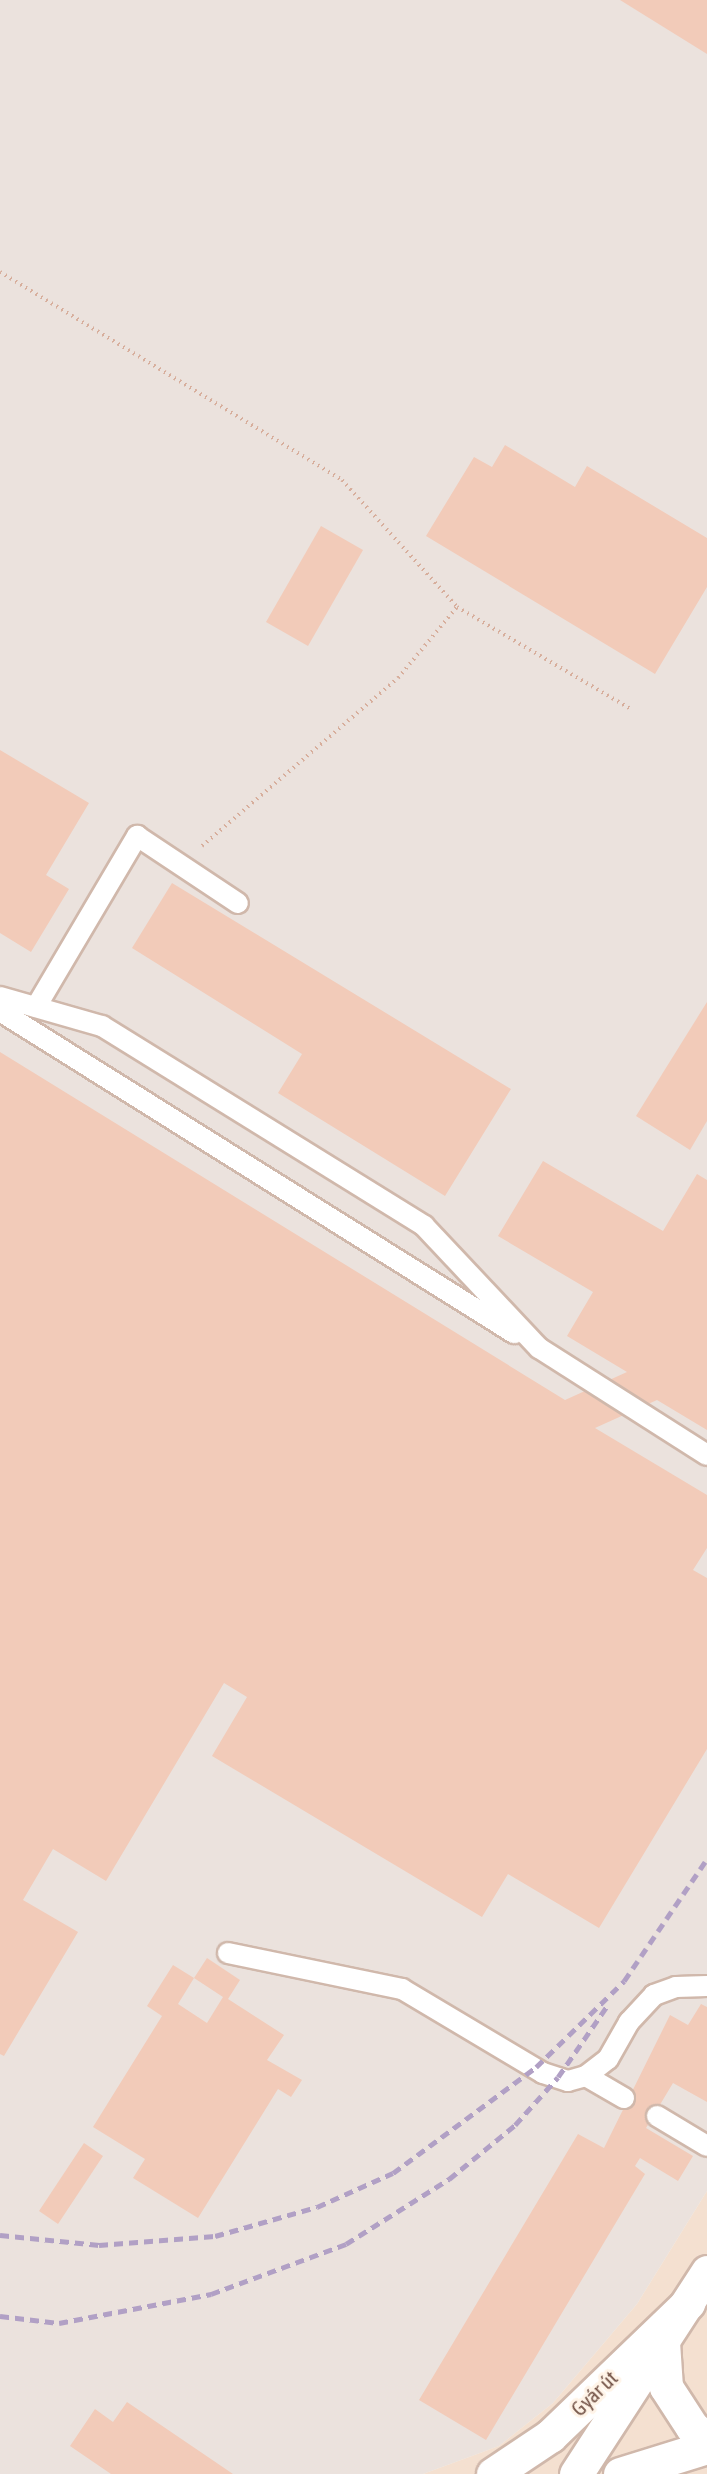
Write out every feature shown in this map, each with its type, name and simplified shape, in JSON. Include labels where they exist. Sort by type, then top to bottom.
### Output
[{"type":"street","name":"Gyár út","points":[[576,2474],[707,2272]]},
{"type":"street","name":"Gyár út","points":[[493,2474],[550,2436],[688,2302]]},
{"type":"street","points":[[663,2342],[666,2387],[692,2427],[707,2439]]},
{"type":"street","points":[[620,2474],[707,2447]]},
{"type":"lane","points":[[36,1007],[137,836],[238,903]]},
{"type":"lane","points":[[0,997],[102,1026],[177,1068],[424,1226],[539,1348]]},
{"type":"lane","points":[[0,1011],[707,1455]]},
{"type":"lane","points":[[228,1953],[402,1989],[543,2073],[568,2081],[586,2076],[608,2059],[629,2022],[654,1995],[676,1986],[707,1986]]},
{"type":"lane","points":[[586,2076],[624,2098]]},
{"type":"lane","points":[[657,2116],[707,2146]]},
{"type":"path","points":[[0,272],[342,480],[457,607],[631,709]]},
{"type":"path","points":[[181,865],[398,678],[457,607]]},
{"type":"shaded area","points":[[0,0],[707,0],[707,2191],[637,2304],[553,2403],[499,2446],[423,2474],[0,2474]]},
{"type":"shaded area","points":[[707,2191],[707,2474],[423,2474],[499,2446],[553,2403],[637,2304]]},
{"type":"building","points":[[620,0],[707,0],[707,54]]},
{"type":"building","points":[[505,445],[575,487],[587,466],[707,538],[707,587],[655,674],[426,536],[474,457],[492,467]]},
{"type":"building","points":[[321,526],[363,550],[308,646],[266,622]]},
{"type":"building","points":[[0,750],[89,803],[46,875],[69,889],[31,952],[0,933]]},
{"type":"building","points":[[172,883],[511,1089],[445,1196],[278,1093],[302,1054],[132,948]]},
{"type":"building","points":[[707,1002],[707,1121],[690,1150],[636,1116]]},
{"type":"building","points":[[0,1052],[565,1400],[627,1372],[567,1336],[593,1292],[498,1236],[543,1161],[663,1231],[697,1174],[707,1180],[707,1430],[657,1400],[595,1428],[707,1495],[707,1548],[693,1570],[707,1578],[707,1749],[599,1928],[508,1874],[482,1917],[212,1756],[247,1697],[224,1683],[106,1881],[53,1849],[23,1900],[78,1932],[4,2056],[0,2054]]},
{"type":"building","points":[[207,1958],[240,1980],[228,1999],[284,2035],[267,2060],[302,2080],[291,2097],[278,2089],[198,2218],[133,2178],[145,2159],[93,2127],[162,2016],[147,2006],[173,1965],[194,1978]],"holes":[[[194,1978],[223,1997],[207,2023],[178,2004]]]},
{"type":"building","points":[[701,2004],[707,2007],[707,2102],[673,2083],[646,2128],[693,2156],[678,2181],[640,2158],[635,2166],[645,2174],[486,2440],[419,2400],[578,2134],[604,2148],[670,2015],[688,2025]]},
{"type":"building","points":[[84,2143],[103,2156],[58,2224],[39,2211]]},
{"type":"building","points":[[127,2402],[233,2474],[111,2474],[70,2446],[95,2409],[113,2422]]},
{"type":"railway","points":[[0,2235],[99,2245],[215,2236],[317,2207],[393,2173],[536,2067],[624,1981],[707,1859]]},
{"type":"railway","points":[[0,2316],[59,2323],[211,2294],[346,2244],[449,2179],[515,2125],[558,2077],[607,2006]]}]
